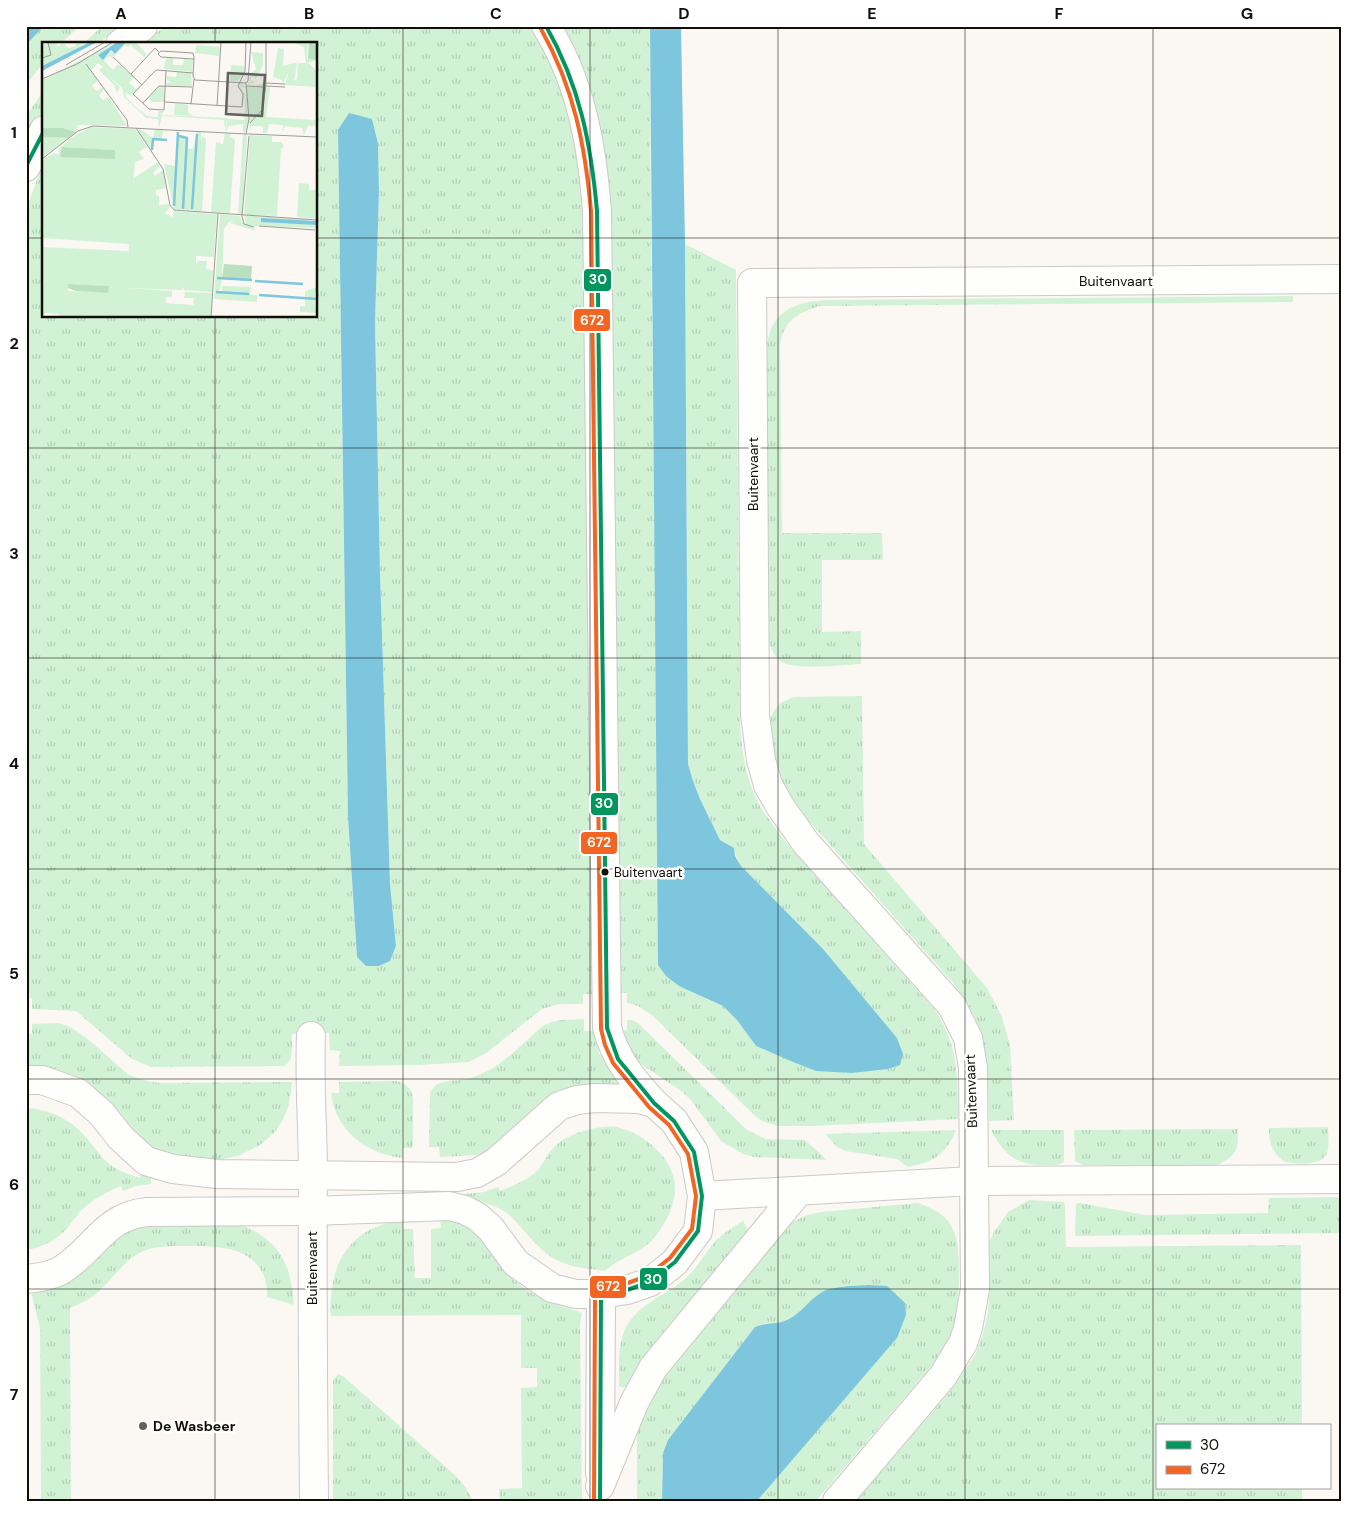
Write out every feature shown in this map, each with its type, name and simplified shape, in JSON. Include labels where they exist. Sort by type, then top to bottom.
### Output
[{"type":"main road","points":[[122,42],[142,26]]},
{"type":"main road","points":[[26,1279],[61,1270],[82,1255],[102,1233],[122,1218],[133,1213],[147,1212],[449,1206],[465,1210],[478,1217],[490,1229],[516,1263],[552,1288],[576,1294],[601,1294],[627,1290],[650,1282],[675,1262],[698,1231],[702,1196],[694,1152],[674,1121],[654,1104],[618,1060],[607,1028],[597,211],[590,148],[581,106],[569,72],[546,26]]},
{"type":"main road","points":[[26,166],[42,134]]},
{"type":"main road","name":"Buitenvaart","points":[[837,1501],[943,1376],[963,1344],[973,1308],[975,1289],[973,1068],[968,1038],[952,1006],[806,843],[768,785],[760,760],[755,715],[752,283],[1342,279]]},
{"type":"main road","name":"Buitenvaart","points":[[311,1036],[314,1501]]},
{"type":"main road","points":[[26,1080],[42,1080],[78,1093],[101,1113],[121,1138],[146,1161],[173,1169],[217,1174],[457,1177],[477,1173],[496,1162],[559,1106],[577,1100],[595,1098],[639,1099],[654,1104]]},
{"type":"main road","points":[[702,1196],[973,1181],[1342,1179]]},
{"type":"main road","points":[[600,1493],[634,1402],[653,1368],[799,1191]]},
{"type":"main road","points":[[600,1493],[601,1294]]},
{"type":"green space","points":[[44,26],[80,26],[62,42],[42,42],[42,65],[26,85],[26,45]]},
{"type":"green space","points":[[102,26],[120,26],[100,42],[85,42]]},
{"type":"green space","points":[[168,26],[530,26],[557,77],[570,112],[583,180],[593,994],[583,994],[583,1004],[559,1004],[542,1009],[486,1053],[469,1062],[421,1065],[339,1066],[340,1051],[330,1050],[329,1033],[292,1034],[290,1060],[284,1066],[151,1067],[132,1059],[76,1011],[32,1009],[32,998],[26,998],[26,210],[42,166],[42,318],[318,318],[318,42],[144,42]],"holes":[[[338,130],[378,144],[379,191],[375,324],[380,572],[390,884],[396,946],[390,961],[379,966],[366,966],[357,957],[348,817]]]},
{"type":"green space","points":[[560,26],[650,26],[656,620],[706,999],[723,1006],[737,1020],[756,1046],[772,1053],[766,893],[741,866],[731,846],[720,840],[700,799],[688,764],[685,244],[736,270],[740,724],[748,777],[761,808],[784,840],[934,1009],[953,1049],[958,1089],[958,1119],[814,1126],[778,1126],[762,1121],[653,1016],[638,1006],[627,1003],[627,993],[616,993],[609,211]]},
{"type":"green space","points":[[42,93],[42,111],[26,138],[26,116]]},
{"type":"green space","points":[[1293,296],[1293,302],[819,306],[798,315],[785,329],[780,344],[782,533],[882,533],[883,560],[822,560],[822,632],[861,631],[861,664],[791,665],[784,663],[774,654],[769,642],[766,347],[772,327],[783,313],[797,305],[828,300]]},
{"type":"green space","points":[[862,696],[864,844],[987,988],[1002,1017],[1010,1045],[1014,1120],[989,1121],[986,1057],[976,1020],[962,996],[953,983],[808,820],[789,795],[777,774],[770,721],[773,712],[780,703],[794,697]]},
{"type":"green space","points":[[584,1019],[584,1031],[594,1031],[599,1053],[619,1082],[617,1086],[554,1096],[541,1103],[492,1149],[479,1155],[440,1157],[439,1147],[429,1147],[430,1094],[435,1086],[446,1081],[471,1078],[494,1067],[543,1026],[551,1022]]},
{"type":"green space","points":[[627,1020],[638,1023],[747,1130],[766,1139],[805,1140],[827,1160],[754,1157],[743,1154],[721,1141],[690,1099],[638,1062],[631,1053],[619,1030],[627,1030]]},
{"type":"green space","points":[[58,1023],[75,1030],[85,1037],[129,1075],[150,1082],[292,1082],[289,1104],[283,1120],[274,1133],[260,1145],[238,1156],[224,1159],[176,1160],[150,1151],[81,1080],[54,1071],[26,1066],[26,1035],[32,1034],[32,1024]]},
{"type":"green space","points":[[398,1081],[408,1087],[413,1098],[413,1148],[403,1148],[403,1158],[377,1152],[355,1138],[339,1118],[331,1093],[339,1093],[339,1082]]},
{"type":"green space","points":[[26,1108],[43,1110],[66,1120],[88,1139],[108,1163],[127,1174],[140,1178],[141,1173],[151,1176],[151,1184],[136,1186],[123,1191],[121,1186],[106,1193],[84,1208],[65,1231],[55,1239],[44,1245],[26,1250]]},
{"type":"green space","points":[[601,1127],[614,1127],[626,1130],[646,1140],[669,1165],[675,1185],[674,1199],[669,1213],[655,1237],[644,1247],[605,1271],[565,1264],[553,1258],[505,1212],[480,1201],[478,1205],[465,1200],[465,1194],[484,1192],[498,1187],[500,1191],[530,1177],[538,1170],[552,1150],[564,1139]]},
{"type":"green space","points":[[1328,1127],[1326,1155],[1323,1159],[1313,1163],[1285,1162],[1274,1151],[1271,1143],[1269,1128]]},
{"type":"green space","points":[[1238,1129],[1238,1142],[1235,1151],[1230,1158],[1218,1165],[1083,1165],[1075,1161],[1074,1130]]},
{"type":"green space","points":[[956,1130],[948,1146],[938,1156],[925,1163],[908,1167],[897,1159],[845,1151],[837,1147],[825,1134]]},
{"type":"green space","points":[[991,1130],[1064,1130],[1064,1161],[1051,1165],[1036,1165],[1019,1161],[1006,1152]]},
{"type":"green space","points":[[1342,1197],[1342,1233],[1075,1236],[1076,1204],[1080,1203],[1145,1215],[1268,1213],[1269,1198]]},
{"type":"green space","points":[[1029,1200],[1064,1202],[1066,1247],[1301,1245],[1302,1424],[1156,1424],[1156,1490],[1302,1490],[1302,1501],[856,1501],[949,1393],[975,1355],[983,1334],[988,1312],[990,1286],[989,1243],[1008,1212]]},
{"type":"green space","points":[[918,1203],[931,1208],[949,1222],[957,1239],[959,1288],[953,1328],[933,1364],[816,1501],[757,1501],[897,1338],[868,1285],[826,1290],[789,1319],[755,1327],[663,1453],[662,1501],[637,1501],[637,1434],[640,1420],[654,1387],[788,1224],[807,1215],[821,1212]]},
{"type":"green space","points":[[440,1219],[459,1222],[476,1233],[487,1243],[511,1277],[528,1290],[545,1300],[582,1313],[580,1325],[582,1501],[500,1501],[499,1489],[522,1488],[521,1388],[537,1387],[537,1368],[521,1368],[521,1315],[331,1316],[330,1302],[335,1274],[346,1250],[354,1241],[376,1227],[403,1220],[403,1229],[413,1229],[415,1278],[431,1278],[431,1229],[441,1228]]},
{"type":"green space","points":[[743,1221],[749,1232],[628,1387],[619,1387],[619,1360],[622,1338],[632,1319],[652,1301],[683,1281],[694,1270],[716,1240]]},
{"type":"green space","points":[[238,1223],[264,1237],[280,1254],[290,1276],[294,1305],[267,1297],[266,1282],[261,1270],[245,1255],[236,1251],[213,1247],[165,1246],[153,1248],[135,1255],[95,1295],[70,1308],[71,1501],[41,1501],[40,1328],[31,1292],[47,1290],[67,1282],[134,1225]]},
{"type":"green space","points":[[338,1374],[343,1376],[456,1476],[466,1488],[473,1501],[333,1501],[333,1380]]},
{"type":"water","points":[[26,26],[44,26],[26,45]]},
{"type":"water","points":[[650,26],[681,26],[685,244],[688,764],[700,799],[720,840],[734,848],[735,856],[741,866],[823,949],[897,1038],[903,1054],[900,1065],[888,1069],[852,1073],[816,1071],[756,1046],[737,1020],[723,1006],[679,986],[666,976],[658,965]]},
{"type":"water","points":[[349,113],[372,119],[378,144],[379,191],[375,324],[380,572],[390,884],[396,946],[390,961],[379,966],[366,966],[357,957],[348,817],[338,130]]},
{"type":"water","points":[[868,1285],[887,1286],[905,1303],[906,1315],[897,1338],[757,1501],[662,1501],[663,1453],[668,1440],[755,1327],[789,1319],[826,1290]]},
{"type":"transit line","name":"30","points":[[546,26],[558,48],[582,116],[591,162],[597,211],[607,1028],[618,1059],[654,1103],[674,1121],[694,1152],[702,1196],[698,1231],[675,1262],[650,1282],[627,1290],[601,1294],[600,1501]]},
{"type":"transit line","name":"672","points":[[541,29],[562,73],[570,95],[581,140],[591,211],[601,1029],[605,1045],[613,1063],[649,1107],[669,1125],[688,1154],[696,1196],[692,1229],[670,1258],[647,1276],[625,1284],[599,1288],[595,1292],[594,1501]]},
{"type":"transit line","name":"30","points":[[26,166],[42,135]]},
{"type":"place","name":"Buitenvaart","points":[[605,872]]},
{"type":"place","name":"De Wasbeer","points":[[143,1426]]}]
